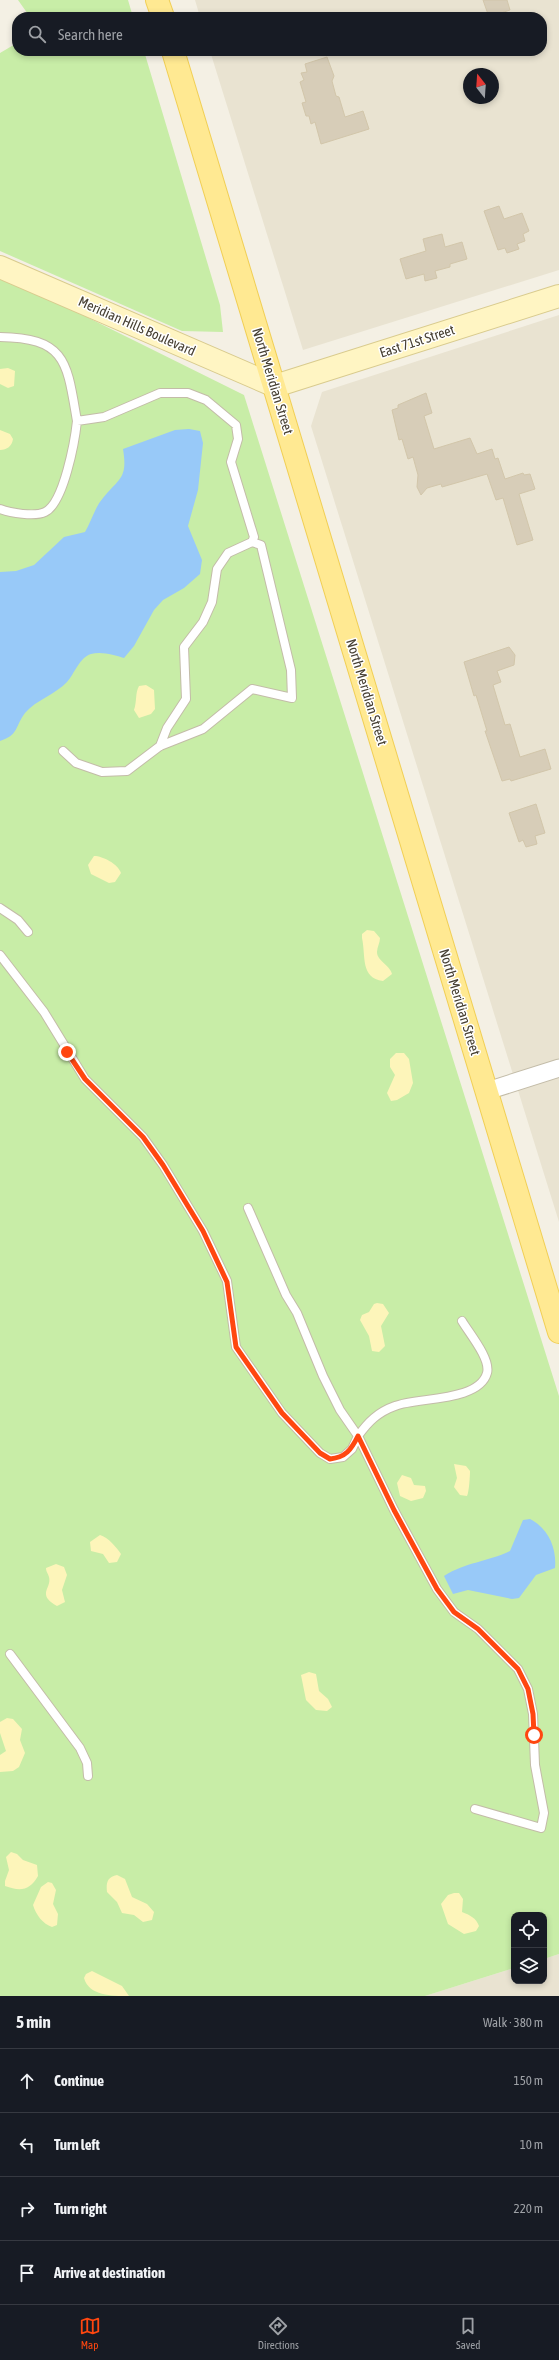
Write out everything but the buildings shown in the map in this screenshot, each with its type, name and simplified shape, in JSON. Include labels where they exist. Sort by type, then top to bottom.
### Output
[{"type":"main road","points":[[157,0],[161,12]]},
{"type":"main road","name":"North Meridian Street","points":[[175,56],[559,1332]]},
{"type":"main road","name":"Meridian Hills Boulevard","points":[[0,267],[274,386]]},
{"type":"main road","name":"East 71st Street","points":[[274,386],[559,296]]},
{"type":"street","points":[[487,1091],[559,1068]]},
{"type":"lane","points":[[0,337],[22,337],[47,345],[63,359],[77,421],[71,455],[54,504],[45,512],[20,514],[0,509]]},
{"type":"lane","points":[[77,421],[104,417],[160,393],[188,393],[206,400],[236,425],[238,439],[231,462],[254,537],[252,542]]},
{"type":"lane","points":[[63,751],[76,763],[102,772],[128,771],[160,746],[203,729],[252,689],[292,698],[290,663],[261,545],[252,542],[228,554],[217,569],[212,602],[203,622],[184,647],[186,699],[167,728],[160,746]]},
{"type":"lane","points":[[0,908],[18,920],[28,932]]},
{"type":"lane","points":[[0,955],[44,1012],[85,1079],[143,1137],[163,1165],[203,1231],[227,1282],[236,1347],[282,1413],[320,1453],[330,1459],[342,1457],[352,1449],[358,1436],[368,1421],[396,1405],[461,1394],[482,1380],[487,1372],[486,1361],[478,1345],[462,1321]]},
{"type":"lane","points":[[248,1208],[286,1295],[297,1313],[322,1376],[358,1436],[394,1510],[437,1589],[454,1612],[478,1629],[518,1669],[528,1689],[533,1714],[535,1765],[544,1813],[541,1828],[475,1809]]},
{"type":"lane","points":[[10,1654],[80,1748],[87,1763],[88,1776]]},
{"type":"shaded area","points":[[195,0],[559,0],[559,270],[303,350],[212,56],[547,56],[547,12],[199,12]]},
{"type":"shaded area","points":[[559,315],[559,1222],[311,426],[322,392]]},
{"type":"shaded area","points":[[559,1954],[559,1996],[425,1996],[511,1969],[511,1984],[547,1984],[547,1958]]},
{"type":"green space","points":[[18,0],[128,0],[132,12],[26,12]]},
{"type":"green space","points":[[12,46],[12,56],[145,56],[220,305],[223,332],[182,331],[0,251],[0,53]]},
{"type":"green space","points":[[0,274],[244,395],[559,1396],[559,1954],[547,1958],[547,1912],[511,1912],[511,1969],[425,1996],[0,1996]]},
{"type":"sand","points":[[8,368],[15,371],[14,386],[8,388],[0,384],[0,369]]},
{"type":"sand","points":[[0,430],[10,434],[13,439],[12,444],[9,447],[0,450]]},
{"type":"sand","points":[[146,685],[154,690],[155,709],[151,714],[139,718],[134,710],[137,692],[139,686]]},
{"type":"sand","points":[[94,856],[102,857],[117,867],[121,873],[115,882],[109,883],[91,874],[88,865]]},
{"type":"sand","points":[[367,930],[374,931],[380,938],[377,950],[379,958],[389,968],[392,974],[383,981],[371,976],[365,965],[362,934]]},
{"type":"sand","points":[[396,1053],[404,1053],[409,1059],[413,1083],[409,1093],[397,1100],[391,1101],[387,1093],[395,1075],[390,1067],[390,1059]]},
{"type":"sand","points":[[374,1304],[383,1304],[389,1313],[381,1326],[385,1346],[379,1352],[372,1351],[369,1336],[360,1320],[362,1315],[369,1312]]},
{"type":"sand","points":[[454,1464],[466,1466],[470,1471],[467,1496],[460,1495],[454,1487],[457,1478]]},
{"type":"sand","points":[[402,1475],[411,1478],[414,1485],[425,1486],[426,1491],[423,1498],[411,1501],[400,1496],[397,1483]]},
{"type":"sand","points":[[100,1535],[109,1540],[121,1554],[117,1562],[109,1563],[103,1554],[91,1551],[90,1542]]},
{"type":"sand","points":[[56,1564],[64,1567],[67,1575],[62,1590],[65,1602],[57,1606],[47,1598],[46,1595],[49,1585],[49,1577],[46,1568]]},
{"type":"sand","points":[[309,1672],[316,1674],[319,1691],[328,1699],[332,1707],[327,1711],[316,1710],[306,1700],[301,1675]]},
{"type":"sand","points":[[7,1718],[13,1719],[22,1729],[20,1740],[25,1753],[19,1767],[13,1771],[0,1772],[0,1755],[6,1751],[0,1733],[0,1722]]},
{"type":"sand","points":[[11,1852],[17,1854],[23,1860],[37,1865],[38,1876],[28,1887],[16,1889],[5,1886],[5,1881],[9,1870],[6,1857]]},
{"type":"sand","points":[[117,1875],[125,1879],[132,1897],[147,1904],[154,1912],[152,1920],[143,1922],[134,1915],[122,1913],[117,1902],[107,1892],[109,1879]]},
{"type":"sand","points":[[48,1882],[52,1883],[56,1890],[53,1904],[58,1914],[57,1925],[52,1927],[40,1919],[33,1905],[41,1887]]},
{"type":"sand","points":[[459,1893],[463,1899],[462,1912],[468,1914],[478,1923],[479,1926],[476,1931],[464,1934],[448,1924],[441,1904],[448,1895]]},
{"type":"sand","points":[[92,1971],[122,1986],[129,1996],[116,1996],[96,1992],[87,1984],[84,1978],[86,1974]]},
{"type":"water","points":[[189,429],[200,431],[203,443],[198,490],[188,526],[202,560],[200,574],[184,588],[163,600],[154,610],[134,646],[124,658],[103,653],[95,653],[87,656],[80,662],[67,682],[30,708],[25,713],[14,733],[6,739],[0,741],[0,572],[16,571],[34,565],[64,537],[85,532],[100,502],[121,477],[124,466],[123,449],[175,430]]},
{"type":"water","points":[[530,1519],[542,1528],[550,1539],[553,1546],[555,1568],[536,1575],[519,1598],[512,1599],[468,1590],[453,1594],[444,1576],[452,1571],[510,1551],[523,1520]]},
{"type":"route","points":[[67,1052],[85,1079],[143,1137],[163,1165],[179,1194],[203,1231],[213,1256],[227,1282],[236,1347],[282,1413],[320,1453],[330,1459],[342,1457],[352,1449],[358,1436],[362,1448],[394,1510],[437,1589],[454,1612],[478,1629],[518,1669],[528,1689],[533,1714],[534,1735]]}]
